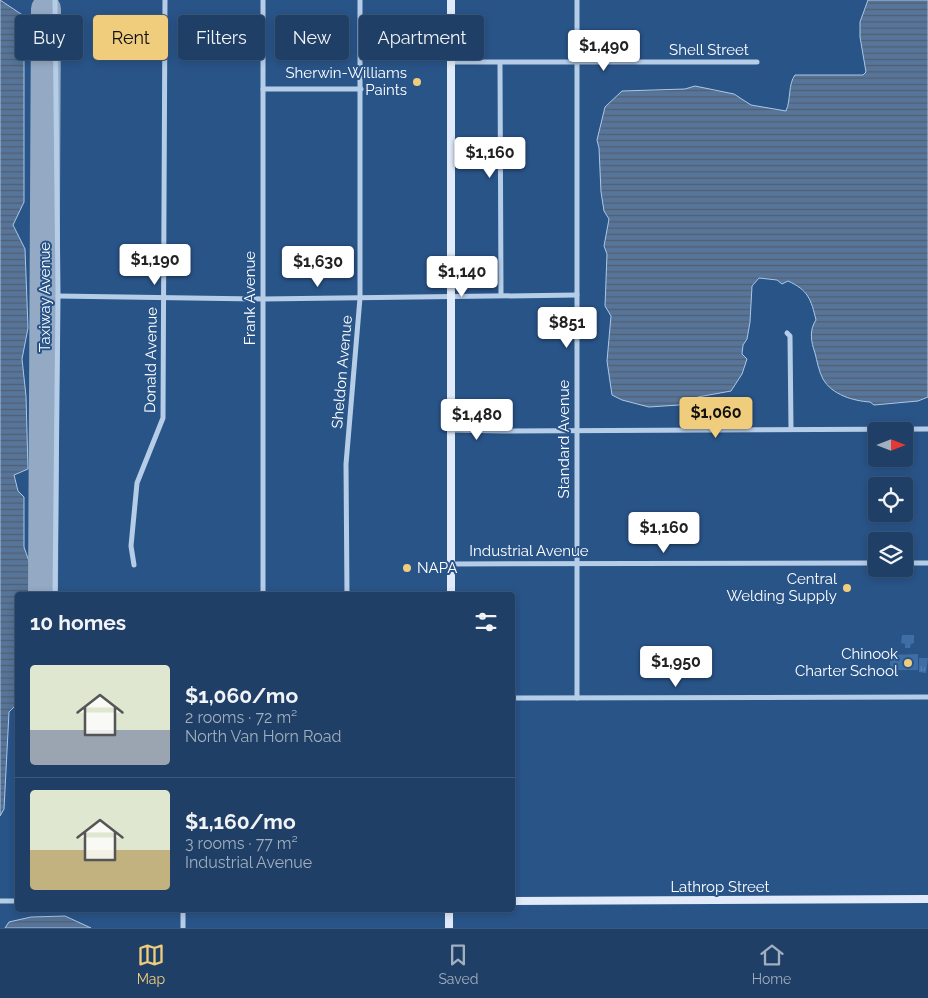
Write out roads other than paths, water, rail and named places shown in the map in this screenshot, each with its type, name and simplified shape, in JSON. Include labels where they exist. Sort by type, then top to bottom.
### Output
[{"type":"main road","points":[[451,0],[451,592]]},
{"type":"main road","name":"Lathrop Street","points":[[515,901],[928,900]]},
{"type":"main road","points":[[449,912],[449,928]]},
{"type":"street","name":"Taxiway Avenue","points":[[55,0],[58,296],[56,592]]},
{"type":"street","name":"Donald Avenue","points":[[134,565],[131,546],[137,483],[163,418],[166,0]]},
{"type":"street","name":"Frank Avenue","points":[[263,0],[263,592]]},
{"type":"street","name":"Sheldon Avenue","points":[[347,592],[346,464],[360,298],[360,0]]},
{"type":"street","name":"Standard Avenue","points":[[577,698],[578,0]]},
{"type":"street","name":"Shell Street","points":[[451,62],[500,64],[757,62]]},
{"type":"street","points":[[500,64],[501,294]]},
{"type":"street","points":[[263,89],[361,89]]},
{"type":"street","points":[[58,296],[165,296],[263,299],[501,294],[577,295]]},
{"type":"street","points":[[787,333],[790,336],[791,428]]},
{"type":"street","points":[[450,430],[928,428]]},
{"type":"street","name":"Industrial Avenue","points":[[451,564],[868,563]]},
{"type":"street","points":[[913,563],[928,563]]},
{"type":"street","points":[[515,698],[928,698]]},
{"type":"street","points":[[0,901],[15,901]]},
{"type":"street","points":[[183,912],[183,928]]},
{"type":"place","name":"Sherwin-Williams Paints","points":[[417,82]]},
{"type":"place","name":"NAPA","points":[[407,568]]},
{"type":"place","name":"Central Welding Supply","points":[[847,588]]},
{"type":"place","name":"Chinook Charter School","points":[[908,663]]}]
